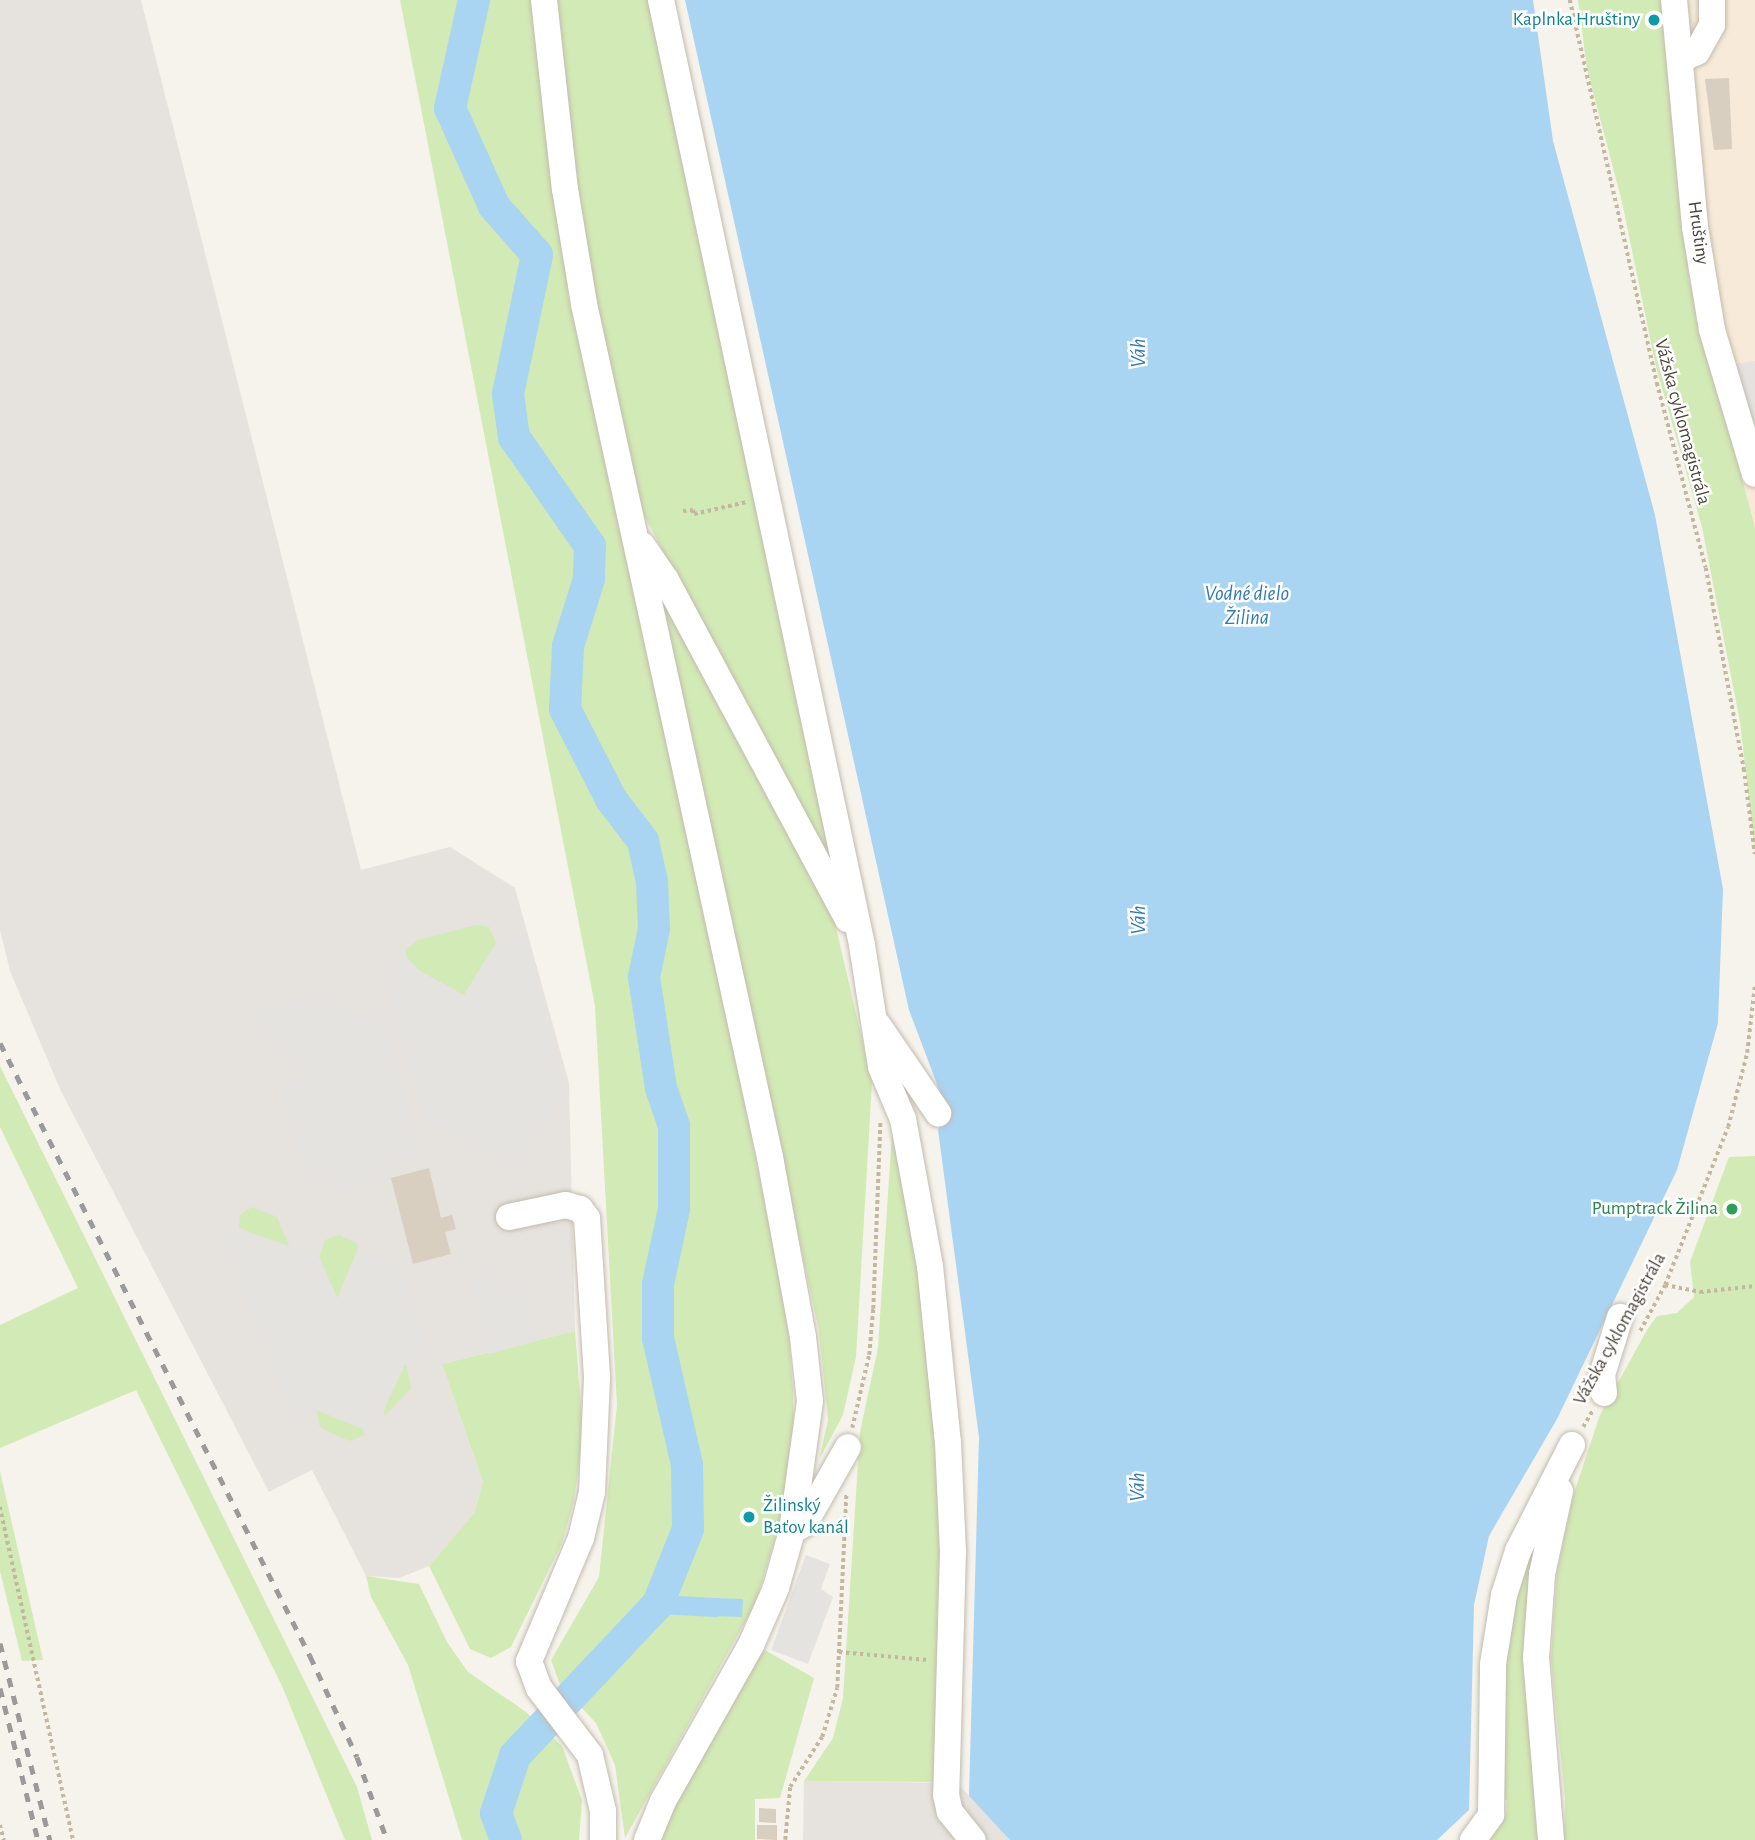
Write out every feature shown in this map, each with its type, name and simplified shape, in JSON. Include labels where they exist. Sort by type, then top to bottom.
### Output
[{"type":"street","points":[[544,0],[553,102],[582,291],[770,1157],[803,1337],[809,1421],[792,1531],[776,1588],[751,1645],[663,1801],[647,1840]]},
{"type":"street","points":[[661,0],[862,945],[881,1067],[903,1119],[930,1266],[948,1441],[952,1659],[946,1795],[950,1812],[972,1840]]},
{"type":"street","name":"Hruštiny","points":[[1674,0],[1695,227],[1713,330],[1755,474]]},
{"type":"street","points":[[1681,59],[1697,52],[1712,25],[1712,0]]},
{"type":"street","points":[[634,534],[666,580],[862,945]]},
{"type":"street","points":[[875,1020],[938,1113]]},
{"type":"street","points":[[509,1217],[566,1205],[580,1209],[587,1218],[597,1378],[592,1492],[563,1587],[532,1645],[531,1675],[577,1732],[598,1781],[603,1840]]},
{"type":"street","points":[[1604,1393],[1602,1375],[1620,1317]]},
{"type":"street","points":[[1473,1840],[1490,1815],[1495,1642],[1504,1595],[1536,1543],[1572,1445]]},
{"type":"street","points":[[792,1531],[806,1523],[848,1447]]},
{"type":"street","points":[[1536,1543],[1536,1658],[1551,1840]]},
{"type":"path","name":"Vážska cyklomagistrála","points":[[1570,0],[1653,370],[1706,568],[1744,769],[1755,854]]},
{"type":"path","points":[[683,511],[693,510],[694,514],[766,497]]},
{"type":"path","name":"Vážska cyklomagistrála","points":[[1635,1339],[1665,1285],[1728,1127],[1746,1053],[1755,983]]},
{"type":"path","points":[[848,1447],[869,1355],[880,1120]]},
{"type":"path","points":[[1665,1285],[1700,1292],[1755,1286]]},
{"type":"path","name":"Vážska cyklomagistrála","points":[[1572,1445],[1604,1393]]},
{"type":"path","points":[[785,1840],[786,1800],[831,1712],[839,1652],[846,1488]]},
{"type":"path","points":[[0,1507],[73,1840]]},
{"type":"path","points":[[839,1652],[952,1659]]},
{"type":"path","points":[[0,1825],[4,1840]]},
{"type":"shaded area","points":[[0,0],[141,0],[361,870],[450,847],[515,888],[569,1083],[575,1331],[442,1364],[483,1482],[474,1513],[429,1566],[399,1578],[366,1576],[312,1470],[269,1492],[60,1089],[10,971],[0,930]]},
{"type":"shaded area","points":[[1665,0],[1755,0],[1755,527],[1689,280]]},
{"type":"shaded area","points":[[1755,361],[1755,438],[1733,364]]},
{"type":"shaded area","points":[[526,934],[563,1089],[522,1163],[520,1177],[422,1116],[381,964],[407,958],[419,971],[464,995],[496,943]]},
{"type":"shaded area","points":[[320,994],[343,999],[357,1015],[384,1008],[420,1155],[394,1161],[399,1176],[336,1192],[332,1177],[305,1183],[279,1084],[304,1076],[258,1033],[253,1011]]},
{"type":"shaded area","points":[[239,1228],[319,1257],[337,1299],[359,1246],[403,1269],[429,1359],[403,1365],[383,1413],[363,1429],[317,1410],[294,1422],[220,1235]]},
{"type":"shaded area","points":[[496,1258],[504,1287],[521,1283],[537,1341],[489,1354],[470,1279],[486,1275],[483,1261]]},
{"type":"shaded area","points":[[806,1555],[830,1564],[821,1589],[833,1597],[808,1664],[771,1650]]},
{"type":"shaded area","points":[[804,1781],[957,1783],[1011,1840],[803,1840]]},
{"type":"green space","points":[[400,0],[649,0],[837,884],[644,515],[566,285],[737,1065],[787,1315],[793,1390],[794,1428],[780,1521],[756,1602],[625,1838],[615,1765],[596,1723],[560,1685],[551,1660],[599,1577],[617,1405],[595,1006]]},
{"type":"green space","points":[[1578,0],[1665,0],[1689,280],[1755,527],[1755,851],[1740,722],[1702,527],[1656,367],[1622,202],[1587,69]]},
{"type":"green space","points":[[657,588],[835,923],[872,1082],[856,1357],[843,1415],[819,1460],[828,1420],[819,1331]]},
{"type":"green space","points":[[477,925],[489,927],[496,943],[464,995],[418,970],[407,958],[406,950],[418,940]]},
{"type":"green space","points":[[0,1066],[357,1787],[372,1840],[345,1840],[282,1686],[136,1390],[0,1448],[0,1325],[78,1288],[0,1127]]},
{"type":"green space","points":[[892,1133],[920,1265],[942,1472],[937,1782],[804,1781],[833,1738],[843,1698],[860,1432],[878,1348]]},
{"type":"green space","points":[[1755,1156],[1755,1840],[1564,1840],[1565,1799],[1551,1659],[1557,1572],[1573,1496],[1600,1415],[1647,1330],[1657,1316],[1677,1313],[1694,1297],[1690,1262],[1729,1157]]},
{"type":"green space","points":[[252,1207],[277,1217],[290,1248],[239,1228],[240,1215]]},
{"type":"green space","points":[[339,1235],[357,1243],[359,1249],[338,1299],[319,1257],[325,1240]]},
{"type":"green space","points":[[575,1331],[583,1433],[574,1501],[562,1543],[511,1647],[491,1658],[470,1649],[429,1566],[474,1513],[483,1482],[442,1364]]},
{"type":"green space","points":[[406,1363],[411,1388],[385,1416],[383,1411]]},
{"type":"green space","points":[[317,1410],[363,1429],[364,1435],[350,1441],[325,1430],[319,1425]]},
{"type":"green space","points":[[0,1471],[43,1660],[22,1661],[0,1571]]},
{"type":"green space","points":[[1531,1551],[1536,1553],[1545,1840],[1487,1840],[1506,1814],[1507,1800],[1495,1797],[1499,1659]]},
{"type":"green space","points":[[366,1576],[419,1584],[447,1642],[468,1672],[526,1712],[562,1746],[582,1800],[579,1840],[462,1840],[408,1665],[371,1597]]},
{"type":"green space","points":[[761,1648],[814,1678],[780,1798],[755,1799],[755,1840],[659,1840],[672,1807]]},
{"type":"water","name":"Vodné dielo Žilina","points":[[685,0],[1533,0],[1553,141],[1655,515],[1723,889],[1718,1023],[1677,1170],[1557,1419],[1489,1536],[1474,1605],[1469,1810],[1437,1840],[1010,1840],[969,1796],[979,1437],[938,1130],[946,1108],[909,1010]]},
{"type":"water","points":[[715,1598],[743,1599],[742,1617],[714,1616]]},
{"type":"building","points":[[1729,78],[1732,149],[1714,150],[1705,79]]},
{"type":"building","points":[[429,1168],[441,1218],[452,1215],[456,1229],[445,1232],[451,1254],[413,1264],[391,1178]]},
{"type":"building","points":[[759,1808],[776,1809],[776,1823],[759,1822]]},
{"type":"building","points":[[757,1825],[777,1825],[777,1840],[757,1839]]},
{"type":"waterway","points":[[474,0],[450,108],[494,206],[537,255],[508,394],[514,437],[590,546],[589,579],[568,646],[565,709],[611,799],[643,841],[652,882],[654,929],[644,977],[661,1088],[674,1126],[674,1209],[658,1284],[658,1338],[687,1465],[688,1529],[658,1604],[515,1756],[496,1813],[506,1840]]},
{"type":"waterway","points":[[658,1604],[715,1607]]},
{"type":"railway","points":[[0,1043],[310,1656],[357,1757],[387,1840]]},
{"type":"railway","points":[[0,1643],[50,1840]]},
{"type":"railway","points":[[0,1688],[38,1840]]},
{"type":"place","name":"Kaplnka Hruštiny","points":[[1654,20]]},
{"type":"place","name":"Pumptrack Žilina","points":[[1732,1209]]},
{"type":"place","name":"Žilinský Baťov kanál","points":[[749,1517]]},
{"type":"water label","name":"Váh","points":[[1139,353]]},
{"type":"water label","name":"Váh","points":[[1139,920]]},
{"type":"water label","name":"Váh","points":[[1138,1487]]}]
